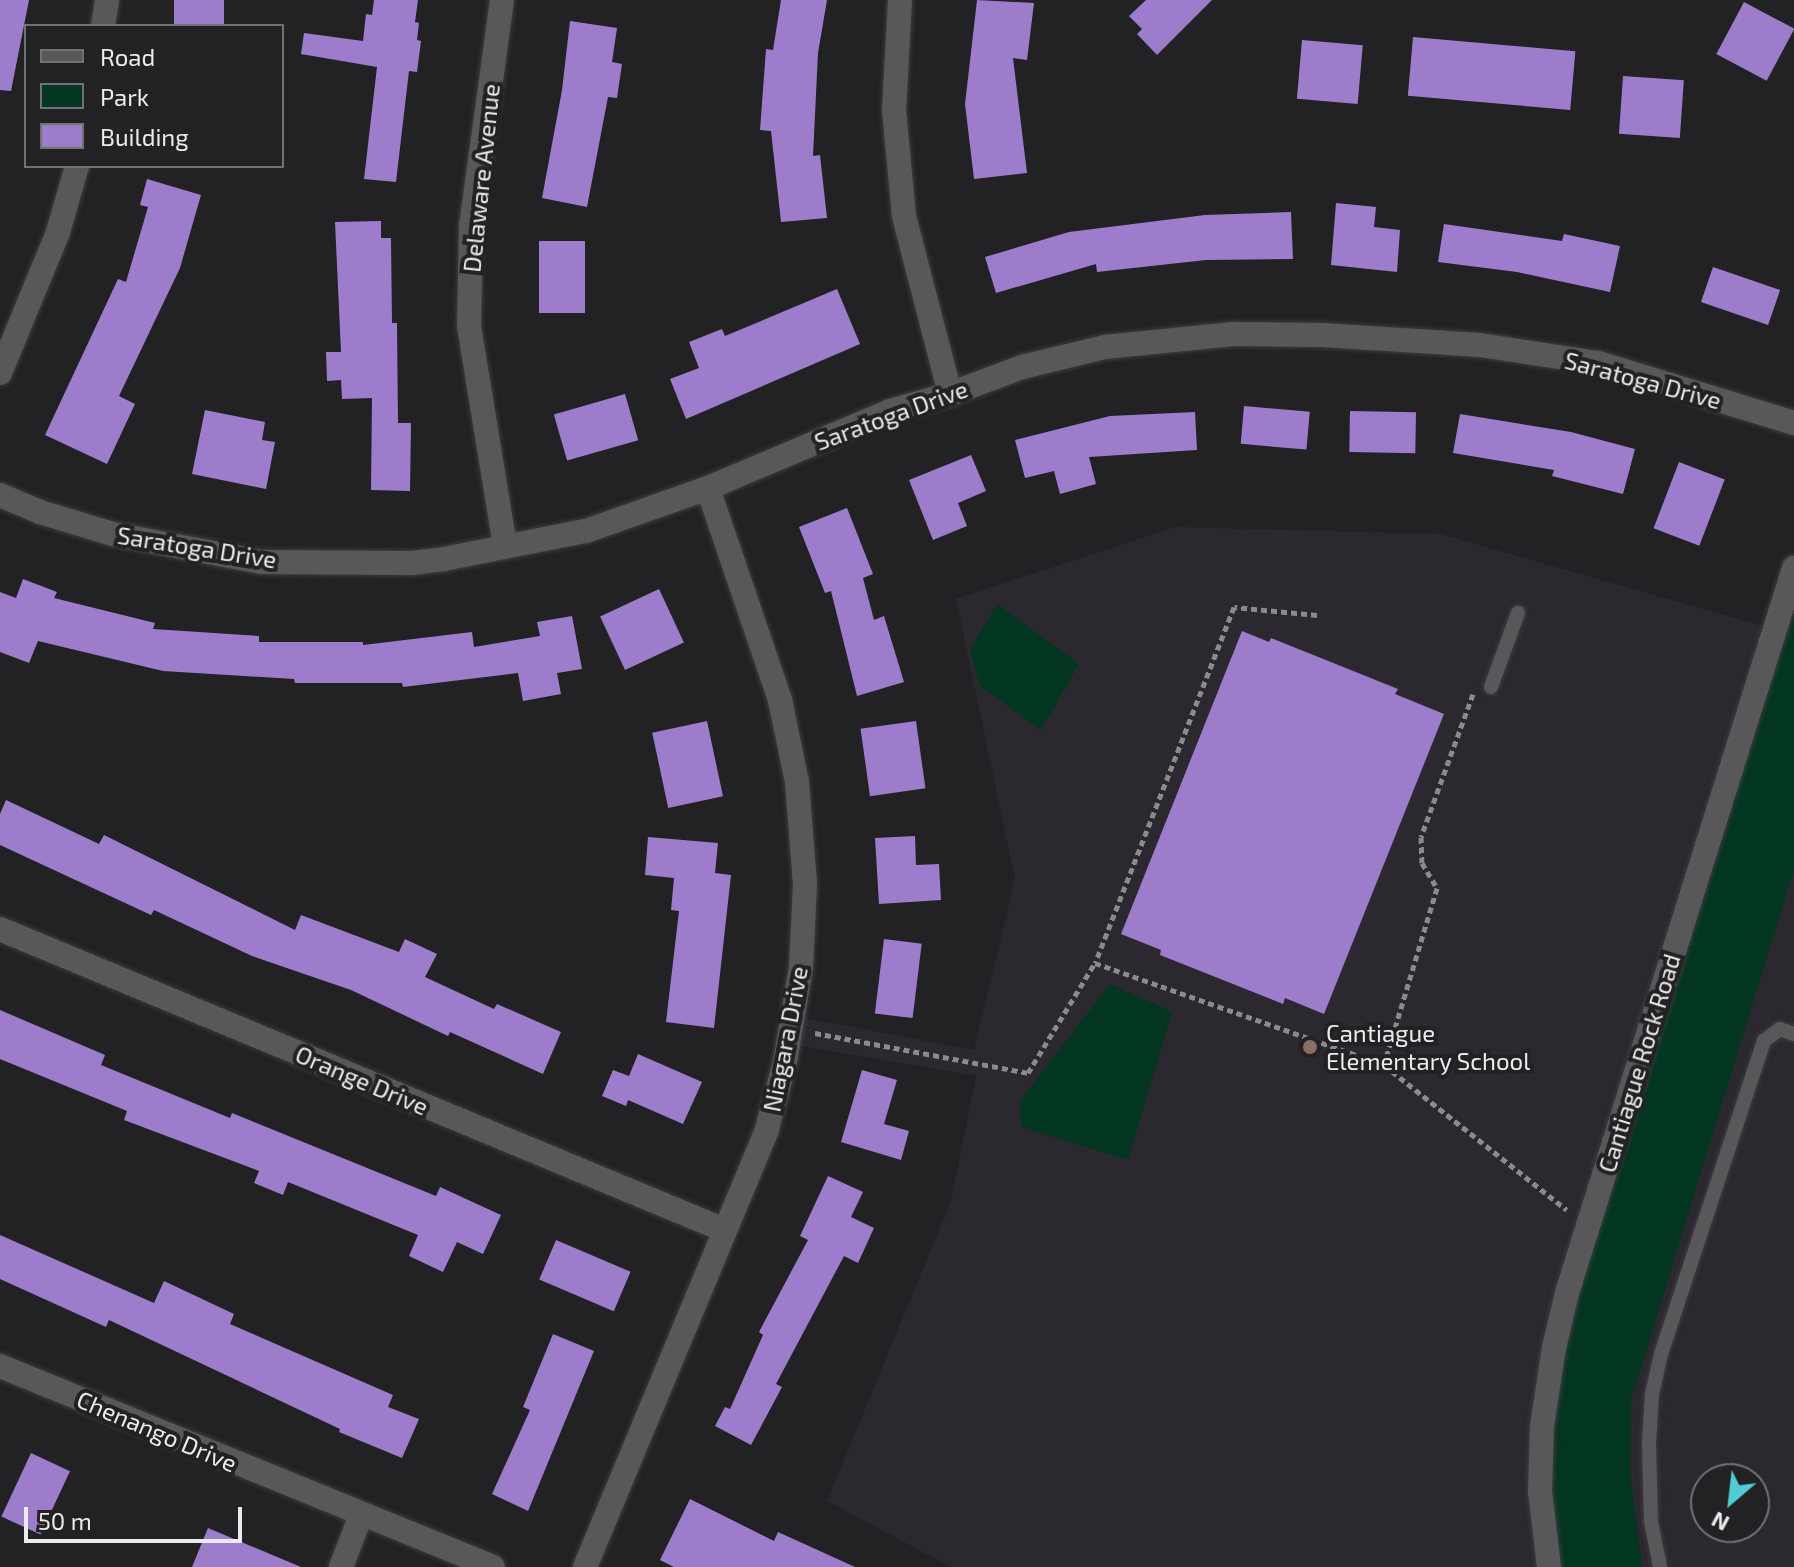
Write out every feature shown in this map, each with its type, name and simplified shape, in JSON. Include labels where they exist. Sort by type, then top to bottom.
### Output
[{"type":"street","points":[[103,24],[107,0]]},
{"type":"street","name":"Delaware Avenue","points":[[502,0],[471,225],[469,326],[505,546]]},
{"type":"street","points":[[900,0],[894,110],[904,216],[950,394]]},
{"type":"street","points":[[0,373],[58,232],[76,168]]},
{"type":"street","name":"Saratoga Drive","points":[[0,495],[40,512],[113,534],[261,562],[412,563],[586,531],[708,488],[890,411],[950,394],[1022,367],[1105,347],[1233,334],[1322,335],[1480,345],[1598,363],[1794,423]]},
{"type":"street","name":"Niagara Drive","points":[[585,1567],[767,1129],[791,1028],[801,967],[805,884],[797,782],[780,700],[708,488]]},
{"type":"street","name":"Cantiague Rock Road","points":[[1549,1567],[1540,1492],[1542,1426],[1554,1348],[1726,776],[1794,568]]},
{"type":"street","name":"Orange Drive","points":[[0,929],[724,1230]]},
{"type":"street","name":"Chenango Drive","points":[[0,1366],[493,1567]]},
{"type":"street","points":[[341,1567],[361,1515]]},
{"type":"lane","points":[[1484,684],[1518,613]]},
{"type":"lane","points":[[1660,1567],[1651,1521],[1649,1443],[1652,1394],[1661,1354],[1764,1041],[1780,1029],[1794,1034]]},
{"type":"path","points":[[791,1028],[1028,1073],[1095,963],[1234,607],[1317,615]]},
{"type":"path","points":[[1384,1065],[1437,888],[1422,863],[1421,837],[1484,684]]},
{"type":"path","points":[[1095,963],[1384,1065],[1589,1227]]},
{"type":"shaded area","name":"Cantiague Elementary School","points":[[1175,527],[1440,534],[1774,629],[1794,568],[1794,1567],[951,1567],[827,1501],[951,1201],[976,1076],[797,1045],[800,1017],[974,1050],[1015,879],[956,599]]},
{"type":"green space","points":[[997,604],[1079,664],[1041,730],[980,686],[970,649]]},
{"type":"green space","points":[[1794,615],[1794,869],[1631,1401],[1630,1475],[1642,1567],[1549,1567],[1540,1492],[1567,1293]]},
{"type":"green space","points":[[1110,984],[1172,1012],[1128,1160],[1021,1127],[1020,1101]]},
{"type":"building","points":[[0,0],[29,0],[11,91],[0,90]]},
{"type":"building","points":[[174,0],[224,0],[224,24],[174,24]]},
{"type":"building","points":[[374,0],[418,0],[415,22],[419,23],[417,40],[421,41],[417,72],[409,71],[396,182],[364,179],[377,67],[301,54],[304,33],[363,41],[366,14],[372,15]]},
{"type":"building","points":[[781,0],[827,0],[818,53],[813,156],[820,155],[827,218],[781,222],[771,131],[760,130],[766,49],[773,50]]},
{"type":"building","points":[[977,0],[1034,3],[1027,60],[1013,58],[1027,173],[974,179],[965,104]]},
{"type":"building","points":[[1146,0],[1212,0],[1157,55],[1137,34],[1142,29],[1129,16]]},
{"type":"building","points":[[1744,2],[1794,29],[1767,81],[1716,54]]},
{"type":"building","points":[[570,21],[617,28],[612,62],[622,64],[617,98],[608,97],[587,207],[542,198],[562,90]]},
{"type":"building","points":[[1413,37],[1575,51],[1570,110],[1408,96]]},
{"type":"building","points":[[1302,40],[1363,45],[1358,104],[1297,99]]},
{"type":"building","points":[[1623,76],[1684,80],[1680,138],[1619,134]]},
{"type":"building","points":[[147,179],[201,195],[180,268],[119,396],[135,404],[107,464],[45,435],[118,279],[126,282],[148,207],[140,205]]},
{"type":"building","points":[[1336,203],[1376,207],[1374,227],[1400,230],[1397,272],[1331,265]]},
{"type":"building","points":[[1291,212],[1293,259],[1206,260],[1097,272],[1096,264],[996,293],[985,257],[1069,232],[1205,215]]},
{"type":"building","points":[[381,221],[381,238],[391,238],[392,323],[397,323],[398,423],[411,423],[410,491],[371,490],[372,398],[342,399],[341,380],[327,381],[326,352],[341,352],[335,222]]},
{"type":"building","points":[[1444,224],[1562,241],[1564,234],[1620,246],[1610,292],[1517,272],[1438,262]]},
{"type":"building","points":[[539,241],[585,241],[585,313],[539,313]]},
{"type":"building","points":[[1713,267],[1780,290],[1768,325],[1701,302]]},
{"type":"building","points":[[837,289],[860,344],[686,419],[670,379],[699,368],[689,342],[722,329],[725,336]]},
{"type":"building","points":[[625,394],[638,440],[567,461],[554,414]]},
{"type":"building","points":[[1244,406],[1310,412],[1306,450],[1241,444]]},
{"type":"building","points":[[205,410],[265,422],[262,440],[275,442],[266,489],[192,474]]},
{"type":"building","points":[[1350,411],[1416,412],[1415,453],[1349,452]]},
{"type":"building","points":[[1195,412],[1197,450],[1089,457],[1096,484],[1060,494],[1054,471],[1025,478],[1015,440],[1110,416]]},
{"type":"building","points":[[1460,414],[1571,432],[1635,449],[1623,494],[1552,476],[1554,470],[1453,453]]},
{"type":"building","points":[[971,455],[986,491],[958,503],[967,526],[933,540],[909,480]]},
{"type":"building","points":[[1679,462],[1725,480],[1699,546],[1654,528]]},
{"type":"building","points":[[847,508],[873,574],[863,578],[874,620],[884,616],[904,682],[857,696],[831,591],[825,593],[799,527]]},
{"type":"building","points":[[23,579],[57,592],[54,598],[155,623],[153,629],[259,636],[259,642],[363,642],[363,645],[472,632],[474,647],[540,636],[537,622],[572,616],[582,669],[557,673],[561,694],[523,701],[518,673],[403,687],[402,683],[295,683],[294,679],[163,671],[38,641],[29,663],[0,652],[0,592],[16,598]]},
{"type":"building","points":[[659,589],[684,642],[625,670],[600,616]]},
{"type":"building","points":[[1242,631],[1269,642],[1271,638],[1398,689],[1395,694],[1444,714],[1324,1014],[1285,998],[1283,1004],[1160,955],[1161,950],[1121,934]]},
{"type":"building","points":[[707,721],[723,796],[668,808],[652,733]]},
{"type":"building","points":[[916,721],[925,788],[870,796],[861,729]]},
{"type":"building","points":[[6,800],[99,844],[104,835],[295,930],[301,915],[399,952],[405,939],[437,954],[425,977],[494,1009],[497,1004],[561,1032],[543,1074],[450,1032],[448,1036],[351,990],[252,956],[154,910],[151,915],[0,845],[0,814]]},
{"type":"building","points":[[915,836],[916,865],[939,864],[941,900],[879,904],[875,838]]},
{"type":"building","points":[[648,837],[718,843],[715,873],[731,875],[714,1028],[666,1022],[679,911],[671,910],[674,878],[645,875]]},
{"type":"building","points":[[884,939],[922,944],[913,1018],[875,1013]]},
{"type":"building","points":[[0,1010],[105,1055],[101,1065],[230,1118],[232,1113],[436,1196],[440,1187],[501,1215],[483,1254],[457,1242],[443,1272],[409,1256],[418,1235],[288,1182],[283,1195],[254,1183],[259,1171],[124,1120],[127,1111],[0,1059]]},
{"type":"building","points":[[638,1054],[702,1082],[683,1124],[628,1100],[626,1106],[602,1096],[613,1070],[629,1076]]},
{"type":"building","points":[[862,1070],[897,1080],[884,1124],[909,1131],[901,1160],[841,1142]]},
{"type":"building","points":[[828,1176],[863,1192],[851,1217],[874,1228],[858,1263],[844,1256],[776,1384],[782,1387],[751,1445],[715,1426],[725,1407],[730,1409],[763,1335],[759,1332],[808,1240],[800,1236]]},
{"type":"building","points":[[0,1235],[154,1303],[164,1281],[234,1314],[230,1324],[393,1395],[388,1407],[419,1419],[402,1458],[339,1432],[340,1429],[109,1320],[106,1327],[0,1279]]},
{"type":"building","points":[[556,1240],[631,1272],[614,1311],[539,1280]]},
{"type":"building","points":[[553,1334],[594,1351],[528,1511],[492,1494],[530,1410],[523,1407]]},
{"type":"building","points":[[31,1453],[70,1471],[40,1535],[1,1516]]},
{"type":"building","points":[[690,1499],[774,1541],[778,1532],[855,1567],[674,1567],[660,1560]]},
{"type":"building","points":[[208,1528],[301,1567],[192,1567]]},
{"type":"place","name":"Cantiague Elementary School","points":[[1310,1047]]}]
